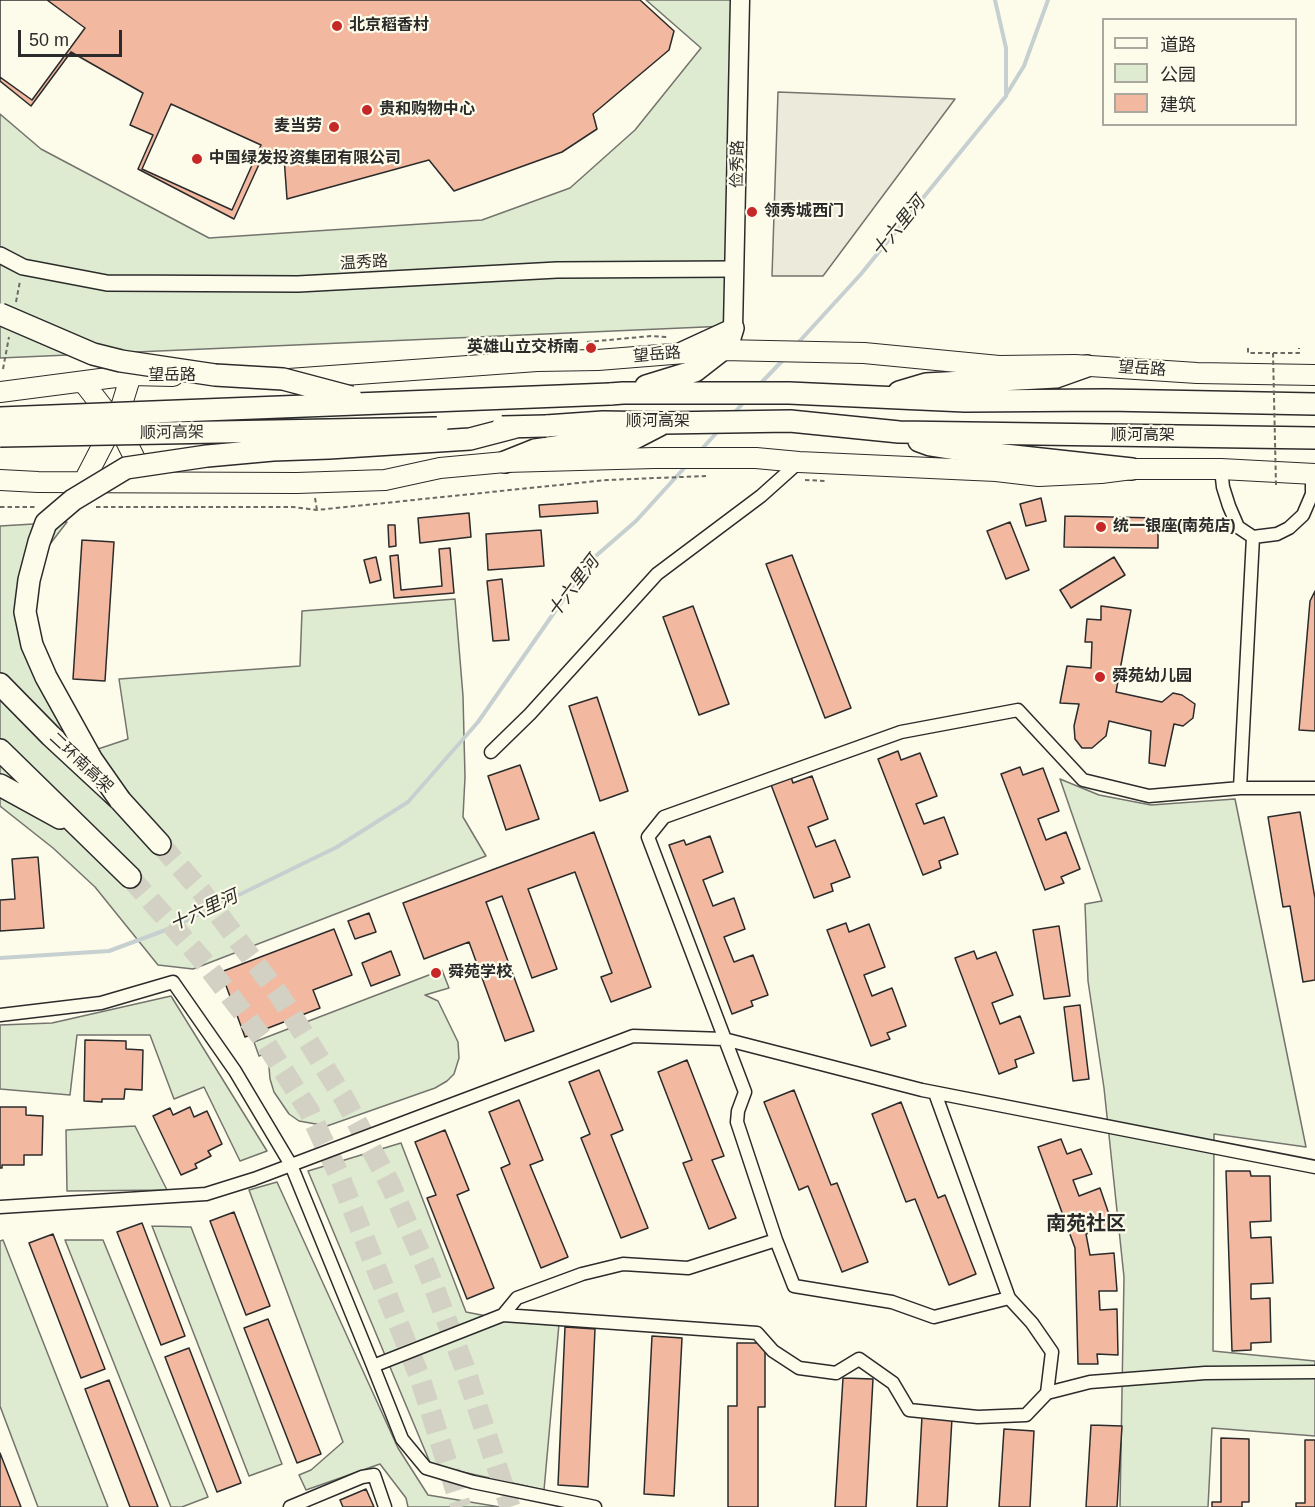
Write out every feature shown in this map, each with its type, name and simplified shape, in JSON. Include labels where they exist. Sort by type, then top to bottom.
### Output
[{"type":"highway","points":[[0,314],[93,354],[121,361],[214,375],[283,379],[372,402]]},
{"type":"highway","points":[[616,393],[695,371],[722,350],[729,341],[733,328]]},
{"type":"highway","points":[[882,397],[926,384],[1056,377],[1087,366]]},
{"type":"highway","name":"顺河高架","points":[[0,418],[616,393],[789,393],[965,401],[1107,400],[1315,404]]},
{"type":"highway","name":"顺河高架","points":[[6,438],[516,427],[603,422],[790,421],[899,432],[1315,438]]},
{"type":"highway","points":[[505,462],[535,450],[595,441],[631,440],[670,423]]},
{"type":"highway","points":[[120,800],[92,760],[46,677],[32,645],[25,612],[29,580],[46,524],[73,500],[126,468],[207,456],[273,450],[470,439],[516,427]]},
{"type":"highway","points":[[899,432],[930,445],[959,450],[1132,469]]},
{"type":"highway","points":[[1281,438],[1296,448],[1315,451]]},
{"type":"highway","name":"二环南高架","points":[[0,684],[51,736],[120,800],[160,844]]},
{"type":"highway","points":[[0,750],[130,877]]},
{"type":"highway","points":[[0,785],[80,828]]},
{"type":"main road","name":"俭秀路","points":[[733,328],[740,0]]},
{"type":"main road","points":[[678,354],[733,328],[747,343],[771,350]]},
{"type":"main road","name":"望岳路","points":[[0,392],[131,375],[265,376],[283,380],[722,350],[864,353],[999,366],[1087,366],[1197,373],[1315,375]]},
{"type":"main road","points":[[131,375],[118,417],[118,425],[146,482]]},
{"type":"main road","points":[[83,382],[112,419],[112,427],[83,483]]},
{"type":"main road","points":[[0,480],[83,483],[297,483],[385,480],[440,468],[505,462],[654,458],[756,458],[996,471],[1039,476],[1101,474],[1132,469],[1221,469],[1314,474]]},
{"type":"street","name":"温秀路","points":[[0,255],[22,267],[107,283],[298,284],[557,270],[735,269]]},
{"type":"street","points":[[491,752],[530,714],[657,574],[761,496],[799,462]]},
{"type":"street","points":[[1221,469],[1228,506],[1238,526],[1252,537],[1277,534],[1289,528],[1303,514],[1312,494],[1314,474]]},
{"type":"street","points":[[1240,788],[1252,537]]},
{"type":"street","points":[[1009,1298],[934,1317],[892,1302],[794,1286],[776,1240],[737,1122],[738,1110],[745,1092],[648,837],[664,817],[901,732],[1018,710],[1083,780],[1149,796],[1240,788],[1315,788]]},
{"type":"street","points":[[0,1015],[101,1003],[173,982],[235,1071],[291,1165],[402,1439],[426,1468],[473,1482],[596,1507]]},
{"type":"street","points":[[0,1207],[206,1194],[291,1165],[633,1036],[724,1039],[935,1093],[1315,1167]]},
{"type":"street","points":[[935,1093],[1009,1298],[1032,1323],[1052,1352],[1047,1393]]},
{"type":"street","points":[[503,1315],[517,1298],[582,1274],[623,1264],[688,1268],[776,1240]]},
{"type":"street","points":[[373,1366],[503,1315],[757,1333],[773,1351],[799,1368],[836,1373],[859,1359],[893,1383],[909,1410],[978,1417],[1026,1415],[1047,1393],[1090,1382],[1204,1373],[1315,1372]]},
{"type":"street","points":[[290,1507],[375,1475],[385,1507]]},
{"type":"path","points":[[1248,348],[1248,353],[1299,353],[1299,348]]},
{"type":"path","points":[[1273,353],[1276,485]]},
{"type":"path","points":[[94,507],[293,507],[317,510],[629,479],[710,476]]},
{"type":"path","points":[[0,507],[35,507]]},
{"type":"green space","points":[[646,0],[732,0],[727,326],[0,358],[0,114],[41,149],[209,238],[482,220],[570,188],[635,130],[701,48]]},
{"type":"green space","points":[[67,522],[40,557],[34,611],[48,689],[95,750],[128,739],[119,679],[300,666],[302,611],[455,599],[463,696],[465,777],[463,817],[486,856],[193,969],[158,965],[95,887],[53,848],[0,806],[0,526]]},
{"type":"green space","points":[[1060,779],[1099,795],[1151,805],[1235,799],[1306,1147],[1214,1134],[1213,1351],[1315,1361],[1315,1436],[1212,1428],[1208,1507],[1120,1507],[1124,1277],[1104,1088],[1088,981],[1085,904],[1102,901]]},
{"type":"green space","points":[[442,970],[449,988],[425,995],[438,1001],[458,1042],[459,1058],[454,1074],[447,1081],[435,1088],[327,1126],[299,1121],[289,1114],[274,1092],[270,1079],[269,1067],[273,1051],[259,1056],[254,1042]]},
{"type":"green space","points":[[171,996],[267,1151],[240,1161],[204,1087],[174,1099],[150,1035],[77,1035],[70,1095],[0,1089],[0,1025],[52,1023]]},
{"type":"green space","points":[[135,1126],[167,1190],[67,1191],[66,1130]]},
{"type":"green space","points":[[401,1143],[466,1312],[507,1320],[559,1324],[544,1490],[431,1465],[308,1171]]},
{"type":"green space","points":[[277,1182],[398,1448],[428,1495],[500,1507],[408,1507],[406,1498],[380,1464],[306,1490],[299,1475],[311,1470],[343,1442],[249,1190]]},
{"type":"green space","points":[[152,1226],[191,1227],[282,1464],[249,1476]]},
{"type":"green space","points":[[3,1240],[108,1507],[38,1507],[0,1406],[0,1241]]},
{"type":"green space","points":[[65,1240],[103,1240],[208,1497],[182,1507],[171,1507]]},
{"type":"shaded area","points":[[778,92],[955,99],[823,276],[772,276]]},
{"type":"building","name":"贵和购物中心","points":[[0,0],[640,0],[674,31],[669,50],[593,114],[597,129],[562,152],[454,191],[429,160],[287,199],[284,157],[261,160],[234,219],[138,169],[153,135],[130,125],[143,93],[71,52],[31,106],[0,81]]},
{"type":"building","points":[[0,0],[47,0],[85,28],[32,100],[0,77]]},
{"type":"building","points":[[171,104],[261,145],[232,210],[142,169]]},
{"type":"building","points":[[1041,498],[1046,521],[1026,526],[1020,504]]},
{"type":"building","points":[[597,501],[598,513],[540,517],[539,505]]},
{"type":"building","points":[[469,513],[471,537],[420,543],[418,518]]},
{"type":"building","points":[[1065,516],[1158,518],[1158,548],[1064,547]]},
{"type":"building","points":[[1010,522],[1029,570],[1006,579],[987,531]]},
{"type":"building","points":[[388,525],[395,525],[396,546],[389,547]]},
{"type":"building","points":[[541,530],[544,566],[488,570],[486,534]]},
{"type":"building","points":[[82,540],[114,542],[105,681],[73,679]]},
{"type":"building","points":[[450,548],[454,593],[394,598],[390,556],[398,555],[401,590],[442,586],[439,549]]},
{"type":"building","points":[[792,555],[851,708],[825,718],[766,564]]},
{"type":"building","points":[[376,557],[381,580],[370,583],[364,560]]},
{"type":"building","points":[[1114,557],[1125,575],[1071,608],[1060,590]]},
{"type":"building","points":[[502,579],[509,640],[493,641],[487,581]]},
{"type":"building","points":[[1315,591],[1315,731],[1299,730],[1310,601]]},
{"type":"building","points":[[693,606],[729,704],[699,715],[663,617]]},
{"type":"building","points":[[1101,606],[1131,610],[1116,692],[1162,702],[1173,693],[1182,695],[1195,704],[1193,718],[1183,726],[1174,724],[1165,766],[1149,763],[1151,731],[1109,721],[1106,736],[1092,748],[1082,748],[1075,739],[1074,726],[1079,704],[1060,703],[1067,666],[1091,668],[1092,642],[1085,642],[1087,619],[1101,620]]},
{"type":"building","points":[[597,697],[628,791],[600,801],[569,706]]},
{"type":"building","points":[[898,751],[901,760],[920,753],[937,796],[916,804],[924,824],[944,817],[958,854],[939,861],[941,868],[923,875],[878,759]]},
{"type":"building","points":[[520,765],[539,819],[506,830],[488,776]]},
{"type":"building","points":[[1020,767],[1023,775],[1043,768],[1059,811],[1038,819],[1046,840],[1066,832],[1080,869],[1061,877],[1064,883],[1045,890],[1001,774]]},
{"type":"building","points":[[790,774],[793,783],[812,776],[828,819],[808,827],[816,847],[835,840],[850,877],[831,884],[833,891],[814,898],[770,782]]},
{"type":"building","points":[[1300,812],[1315,898],[1315,980],[1303,982],[1290,906],[1283,907],[1268,817]]},
{"type":"building","points":[[594,832],[651,987],[611,1002],[601,977],[612,973],[575,872],[528,889],[557,969],[532,978],[502,896],[486,902],[534,1031],[505,1041],[469,942],[424,959],[403,903]]},
{"type":"building","points":[[710,836],[723,872],[703,880],[713,906],[734,898],[745,929],[724,937],[734,962],[753,955],[768,995],[751,1001],[753,1006],[732,1014],[669,845],[684,840],[686,845]]},
{"type":"building","points":[[38,857],[44,928],[0,931],[0,900],[15,899],[12,859]]},
{"type":"building","points":[[369,913],[376,932],[355,939],[348,921]]},
{"type":"building","points":[[846,923],[849,932],[869,924],[885,967],[864,975],[872,996],[892,988],[906,1026],[887,1033],[890,1039],[871,1046],[827,930]]},
{"type":"building","points":[[1059,926],[1070,996],[1044,999],[1033,930]]},
{"type":"building","points":[[334,929],[352,975],[313,990],[320,1008],[245,1037],[221,972]]},
{"type":"building","points":[[391,951],[400,975],[371,986],[362,963]]},
{"type":"building","points":[[974,951],[977,959],[996,952],[1013,995],[992,1003],[1000,1024],[1020,1016],[1034,1053],[1015,1060],[1017,1067],[999,1074],[955,958]]},
{"type":"building","points":[[1080,1005],[1089,1079],[1073,1081],[1064,1007]]},
{"type":"building","points":[[85,1040],[126,1041],[126,1049],[143,1050],[142,1090],[125,1089],[124,1099],[102,1099],[102,1102],[84,1101]]},
{"type":"building","points":[[687,1060],[724,1156],[712,1160],[736,1218],[709,1229],[683,1163],[692,1160],[658,1072]]},
{"type":"building","points":[[599,1070],[623,1130],[611,1135],[648,1228],[621,1238],[581,1138],[590,1134],[569,1082]]},
{"type":"building","points":[[794,1090],[831,1185],[837,1183],[868,1262],[842,1272],[808,1186],[799,1190],[764,1102]]},
{"type":"building","points":[[519,1100],[543,1160],[530,1165],[568,1257],[541,1268],[501,1168],[510,1164],[489,1112]]},
{"type":"building","points":[[901,1102],[938,1198],[945,1195],[976,1274],[949,1285],[915,1199],[906,1202],[872,1114]]},
{"type":"building","points":[[0,1107],[26,1107],[26,1115],[43,1116],[42,1155],[24,1155],[24,1165],[2,1165],[0,1168]]},
{"type":"building","points":[[190,1107],[194,1117],[207,1111],[222,1144],[208,1151],[211,1156],[195,1164],[197,1168],[181,1175],[153,1116],[170,1108],[173,1115]]},
{"type":"building","points":[[445,1130],[469,1190],[457,1195],[494,1288],[467,1299],[427,1198],[436,1195],[415,1142]]},
{"type":"building","points":[[1061,1139],[1067,1154],[1081,1149],[1092,1174],[1073,1180],[1079,1196],[1100,1188],[1113,1226],[1086,1234],[1090,1255],[1114,1253],[1117,1291],[1099,1291],[1100,1310],[1117,1309],[1118,1355],[1097,1354],[1098,1364],[1078,1364],[1075,1248],[1038,1147]]},
{"type":"building","points":[[1226,1171],[1250,1171],[1251,1176],[1270,1176],[1271,1221],[1250,1222],[1251,1238],[1271,1237],[1273,1283],[1251,1284],[1251,1299],[1270,1298],[1271,1342],[1251,1343],[1251,1350],[1232,1351]]},
{"type":"building","points":[[234,1212],[270,1306],[246,1315],[210,1221]]},
{"type":"building","points":[[142,1223],[185,1336],[161,1345],[117,1232]]},
{"type":"building","points":[[53,1234],[105,1369],[81,1378],[29,1243]]},
{"type":"building","points":[[268,1319],[321,1454],[297,1463],[244,1328]]},
{"type":"building","points":[[565,1327],[595,1329],[588,1487],[558,1485]]},
{"type":"building","points":[[652,1336],[682,1338],[674,1496],[644,1494]]},
{"type":"building","points":[[737,1343],[765,1343],[765,1407],[758,1407],[758,1507],[728,1507],[728,1406],[737,1406]]},
{"type":"building","points":[[189,1348],[241,1483],[217,1492],[165,1357]]},
{"type":"building","points":[[843,1378],[873,1379],[866,1507],[835,1507]]},
{"type":"building","points":[[109,1380],[158,1507],[130,1507],[85,1389]]},
{"type":"building","points":[[922,1416],[952,1418],[947,1507],[917,1507]]},
{"type":"building","points":[[1091,1425],[1122,1426],[1117,1507],[1086,1507]]},
{"type":"building","points":[[1004,1429],[1034,1431],[1030,1507],[999,1507]]},
{"type":"building","points":[[1221,1438],[1249,1439],[1249,1502],[1242,1502],[1242,1507],[1212,1507],[1212,1502],[1221,1502]]},
{"type":"building","points":[[1305,1440],[1315,1440],[1315,1507],[1296,1507],[1296,1503],[1305,1503]]},
{"type":"building","points":[[0,1453],[21,1507],[0,1507]]},
{"type":"building","points":[[366,1489],[374,1507],[343,1507],[340,1500]]},
{"type":"waterway","name":"十六里河","points":[[797,344],[861,274],[1006,96],[1006,48],[995,0]]},
{"type":"waterway","points":[[1006,95],[1024,66],[1048,0]]},
{"type":"waterway","name":"十六里河","points":[[760,384],[784,359]]},
{"type":"waterway","name":"十六里河","points":[[734,413],[745,401]]},
{"type":"waterway","name":"十六里河","points":[[700,451],[719,430]]},
{"type":"waterway","name":"十六里河","points":[[0,958],[109,951],[171,928],[337,847],[408,802],[478,722],[590,561],[636,521],[687,465]]},
{"type":"tunnel","points":[[160,844],[201,891],[280,996],[345,1100],[390,1184],[427,1269],[464,1366],[510,1507]]},
{"type":"tunnel","points":[[130,877],[205,963],[263,1039],[309,1111],[339,1175],[420,1378],[461,1507]]},
{"type":"place","name":"北京稻香村","points":[[337,26]]},
{"type":"place","name":"贵和购物中心","points":[[367,110]]},
{"type":"place","name":"麦当劳","points":[[334,127]]},
{"type":"place","name":"中国绿发投资集团有限公司","points":[[197,159]]},
{"type":"place","name":"领秀城西门","points":[[752,212]]},
{"type":"place","name":"英雄山立交桥南","points":[[591,348]]},
{"type":"place","name":"统一银座(南苑店)","points":[[1101,527]]},
{"type":"place","name":"舜苑幼儿园","points":[[1100,677]]},
{"type":"place","name":"舜苑学校","points":[[436,973]]},
{"type":"district","name":"南苑社区","points":[[1086,1224]]}]
